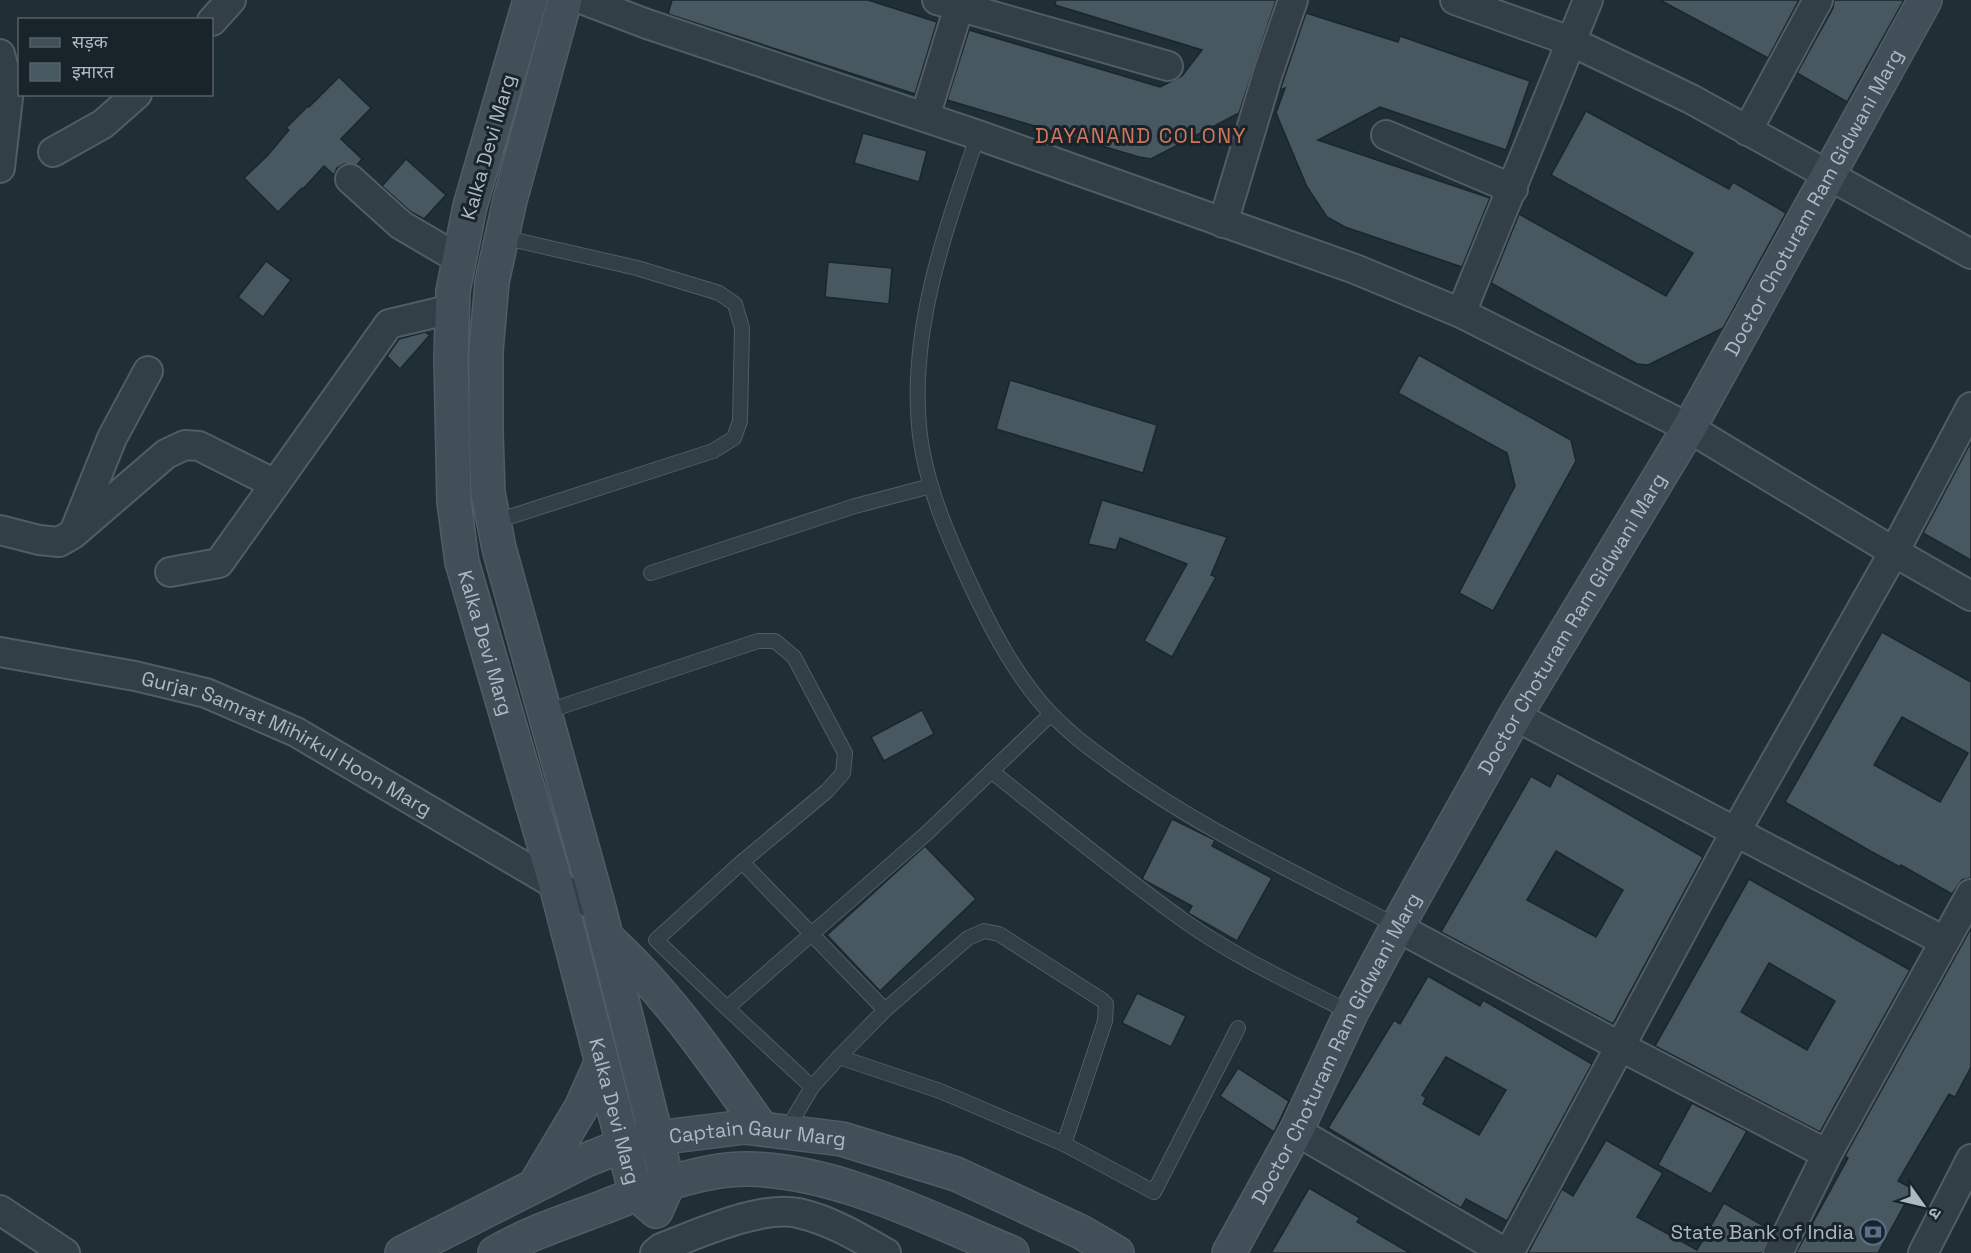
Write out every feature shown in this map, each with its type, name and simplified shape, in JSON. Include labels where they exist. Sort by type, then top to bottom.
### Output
[{"type":"street","points":[[213,20],[231,0]]},
{"type":"street","name":"Kalka Devi Marg","points":[[531,0],[470,206],[453,291],[451,442],[453,502],[462,562],[555,885],[624,1145],[653,1196]]},
{"type":"street","name":"Kalka Devi Marg","points":[[565,0],[510,200],[492,282],[486,351],[488,482],[499,548],[603,923],[656,1138],[653,1196]]},
{"type":"street","points":[[584,0],[650,12],[925,117],[1355,269],[1461,313],[1689,428],[1971,596]]},
{"type":"street","points":[[1223,223],[1268,73],[1293,0]]},
{"type":"street","points":[[1455,0],[1570,40],[1690,99],[1971,254]]},
{"type":"street","points":[[1461,313],[1588,0]]},
{"type":"street","points":[[1747,131],[1818,0]]},
{"type":"street","name":"Doctor Choturam Ram Gidwani Marg","points":[[1229,1253],[1296,1131],[1351,1013],[1397,927],[1515,716],[1689,428],[1925,0]]},
{"type":"street","points":[[925,117],[952,2],[1168,66]]},
{"type":"street","points":[[0,54],[9,89],[0,168]]},
{"type":"street","points":[[53,152],[103,124],[135,96]]},
{"type":"street","points":[[1386,135],[1513,189]]},
{"type":"street","points":[[350,179],[401,225],[459,259]]},
{"type":"street","points":[[170,572],[219,563],[389,324],[452,309]]},
{"type":"street","points":[[73,534],[112,438],[148,371]]},
{"type":"street","points":[[1296,1131],[1507,1253],[1621,1047],[1736,831],[1894,552],[1971,407]]},
{"type":"street","points":[[0,530],[39,540],[58,542],[73,534],[166,454],[185,445],[199,446],[275,484]]},
{"type":"street","name":"Gurjar Samrat Mihirkul Hoon Marg","points":[[0,652],[135,676],[206,693],[296,732],[555,885],[603,923]]},
{"type":"street","points":[[1515,716],[1944,941]]},
{"type":"street","points":[[1778,1253],[1827,1154],[1971,894]]},
{"type":"street","points":[[603,923],[644,950],[695,1035],[774,1130]]},
{"type":"street","points":[[1397,927],[1827,1154]]},
{"type":"street","points":[[534,1185],[581,1108],[602,1061]]},
{"type":"street","name":"Captain Gaur Marg","points":[[402,1253],[534,1185],[624,1145],[656,1138],[745,1127],[842,1139],[956,1174],[1080,1232],[1117,1253]]},
{"type":"street","points":[[1923,1253],[1971,1159]]},
{"type":"street","name":"Captain Gaur Marg","points":[[495,1253],[518,1239],[653,1196],[703,1174],[748,1169],[805,1176],[854,1188],[1012,1253]]},
{"type":"street","points":[[653,1196],[658,1250],[721,1225],[768,1213],[796,1212],[832,1223],[886,1253]]},
{"type":"street","points":[[0,1210],[65,1253]]},
{"type":"lane","points":[[978,135],[949,220],[932,285],[922,336],[918,382],[919,427],[931,486],[955,552],[980,604],[1014,666],[1051,714],[1105,760],[1175,807],[1397,927]]},
{"type":"lane","points":[[494,522],[713,451],[734,438],[740,421],[742,328],[735,304],[718,293],[637,268],[502,237]]},
{"type":"lane","points":[[651,573],[855,506],[931,486]]},
{"type":"lane","points":[[545,712],[758,641],[775,641],[794,657],[845,753],[843,773],[827,791],[742,862],[644,950],[726,1008],[812,1087]]},
{"type":"lane","points":[[726,1008],[927,833],[1051,714]]},
{"type":"lane","points":[[991,771],[1184,921],[1254,964],[1351,1013]]},
{"type":"lane","points":[[742,862],[885,1010]]},
{"type":"lane","points":[[774,1130],[839,1057],[885,1010],[968,938],[990,931],[999,934],[1106,1004],[1105,1021],[1064,1144]]},
{"type":"lane","points":[[839,1057],[940,1091],[1064,1144],[1154,1191],[1238,1028]]},
{"type":"building","points":[[672,0],[868,0],[937,22],[915,94],[668,14]]},
{"type":"building","points":[[1056,0],[1276,0],[1239,113],[1151,159],[947,100],[969,30],[1160,87],[1182,76],[1202,50],[1055,5]]},
{"type":"building","points":[[1660,0],[1799,0],[1768,58]]},
{"type":"building","points":[[1834,0],[1904,0],[1847,102],[1797,73],[1833,8]]},
{"type":"building","points":[[1306,13],[1398,42],[1400,36],[1530,81],[1506,150],[1380,107],[1318,140],[1490,198],[1462,267],[1345,227],[1327,217],[1307,187],[1276,113],[1285,88],[1280,90]]},
{"type":"building","points":[[339,77],[371,108],[341,139],[362,159],[357,165],[344,164],[337,168],[334,175],[324,166],[278,212],[244,178],[289,130],[286,128]]},
{"type":"building","points":[[1586,111],[1729,189],[1733,182],[1786,213],[1723,328],[1648,365],[1637,364],[1491,283],[1519,214],[1666,296],[1693,253],[1551,175]]},
{"type":"building","points":[[863,133],[927,151],[919,182],[854,163]]},
{"type":"building","points":[[406,159],[446,195],[424,219],[411,212],[382,186]]},
{"type":"building","points":[[266,261],[291,280],[263,317],[238,297]]},
{"type":"building","points":[[828,262],[892,268],[889,304],[825,297]]},
{"type":"building","points":[[425,332],[430,335],[400,369],[387,356],[399,339]]},
{"type":"building","points":[[1419,355],[1571,440],[1576,461],[1493,611],[1459,593],[1515,486],[1507,453],[1398,393]]},
{"type":"building","points":[[1010,380],[1157,425],[1143,473],[996,429]]},
{"type":"building","points":[[1971,442],[1971,560],[1923,533]]},
{"type":"building","points":[[1102,500],[1227,537],[1211,575],[1216,577],[1172,657],[1144,641],[1187,564],[1120,538],[1116,550],[1088,544]]},
{"type":"building","points":[[1882,632],[1971,682],[1971,878],[1962,880],[1952,894],[1901,865],[1900,867],[1872,852],[1785,802]],"holes":[[[1902,717],[1968,753],[1940,802],[1874,765]]]},
{"type":"building","points":[[922,710],[934,734],[884,761],[871,737]]},
{"type":"building","points":[[1557,773],[1703,857],[1613,1024],[1441,932],[1531,776],[1550,787]],"holes":[[[1556,851],[1623,890],[1596,937],[1527,900]]]},
{"type":"building","points":[[1172,819],[1215,840],[1212,846],[1272,878],[1237,941],[1188,913],[1192,906],[1142,879]]},
{"type":"building","points":[[925,846],[976,899],[880,991],[827,935]]},
{"type":"building","points":[[1749,879],[1910,970],[1820,1132],[1655,1046]],"holes":[[[1769,963],[1835,1001],[1807,1050],[1741,1012]]]},
{"type":"building","points":[[1971,928],[1971,1067],[1955,1097],[1949,1094],[1898,1181],[1913,1189],[1878,1253],[1796,1253],[1848,1158],[1845,1156]]},
{"type":"building","points":[[1428,976],[1480,1006],[1483,1000],[1592,1064],[1507,1221],[1466,1199],[1461,1208],[1328,1128],[1394,1020],[1400,1024]],"holes":[[[1446,1057],[1506,1090],[1479,1135],[1423,1104],[1426,1098],[1422,1095]]]},
{"type":"building","points":[[1137,993],[1186,1016],[1171,1047],[1122,1023]]},
{"type":"building","points":[[1238,1068],[1289,1101],[1274,1132],[1220,1096]]},
{"type":"building","points":[[1692,1103],[1747,1131],[1711,1194],[1658,1165]]},
{"type":"building","points":[[1606,1140],[1663,1173],[1637,1217],[1697,1250],[1724,1203],[1771,1230],[1762,1253],[1528,1253],[1562,1189],[1573,1196]]},
{"type":"building","points":[[1309,1188],[1360,1218],[1357,1222],[1410,1253],[1271,1253]]},
{"type":"place","name":"State Bank of India","points":[[1873,1232]]},
{"type":"district","name":"DAYANAND COLONY","points":[[1141,135]]}]
